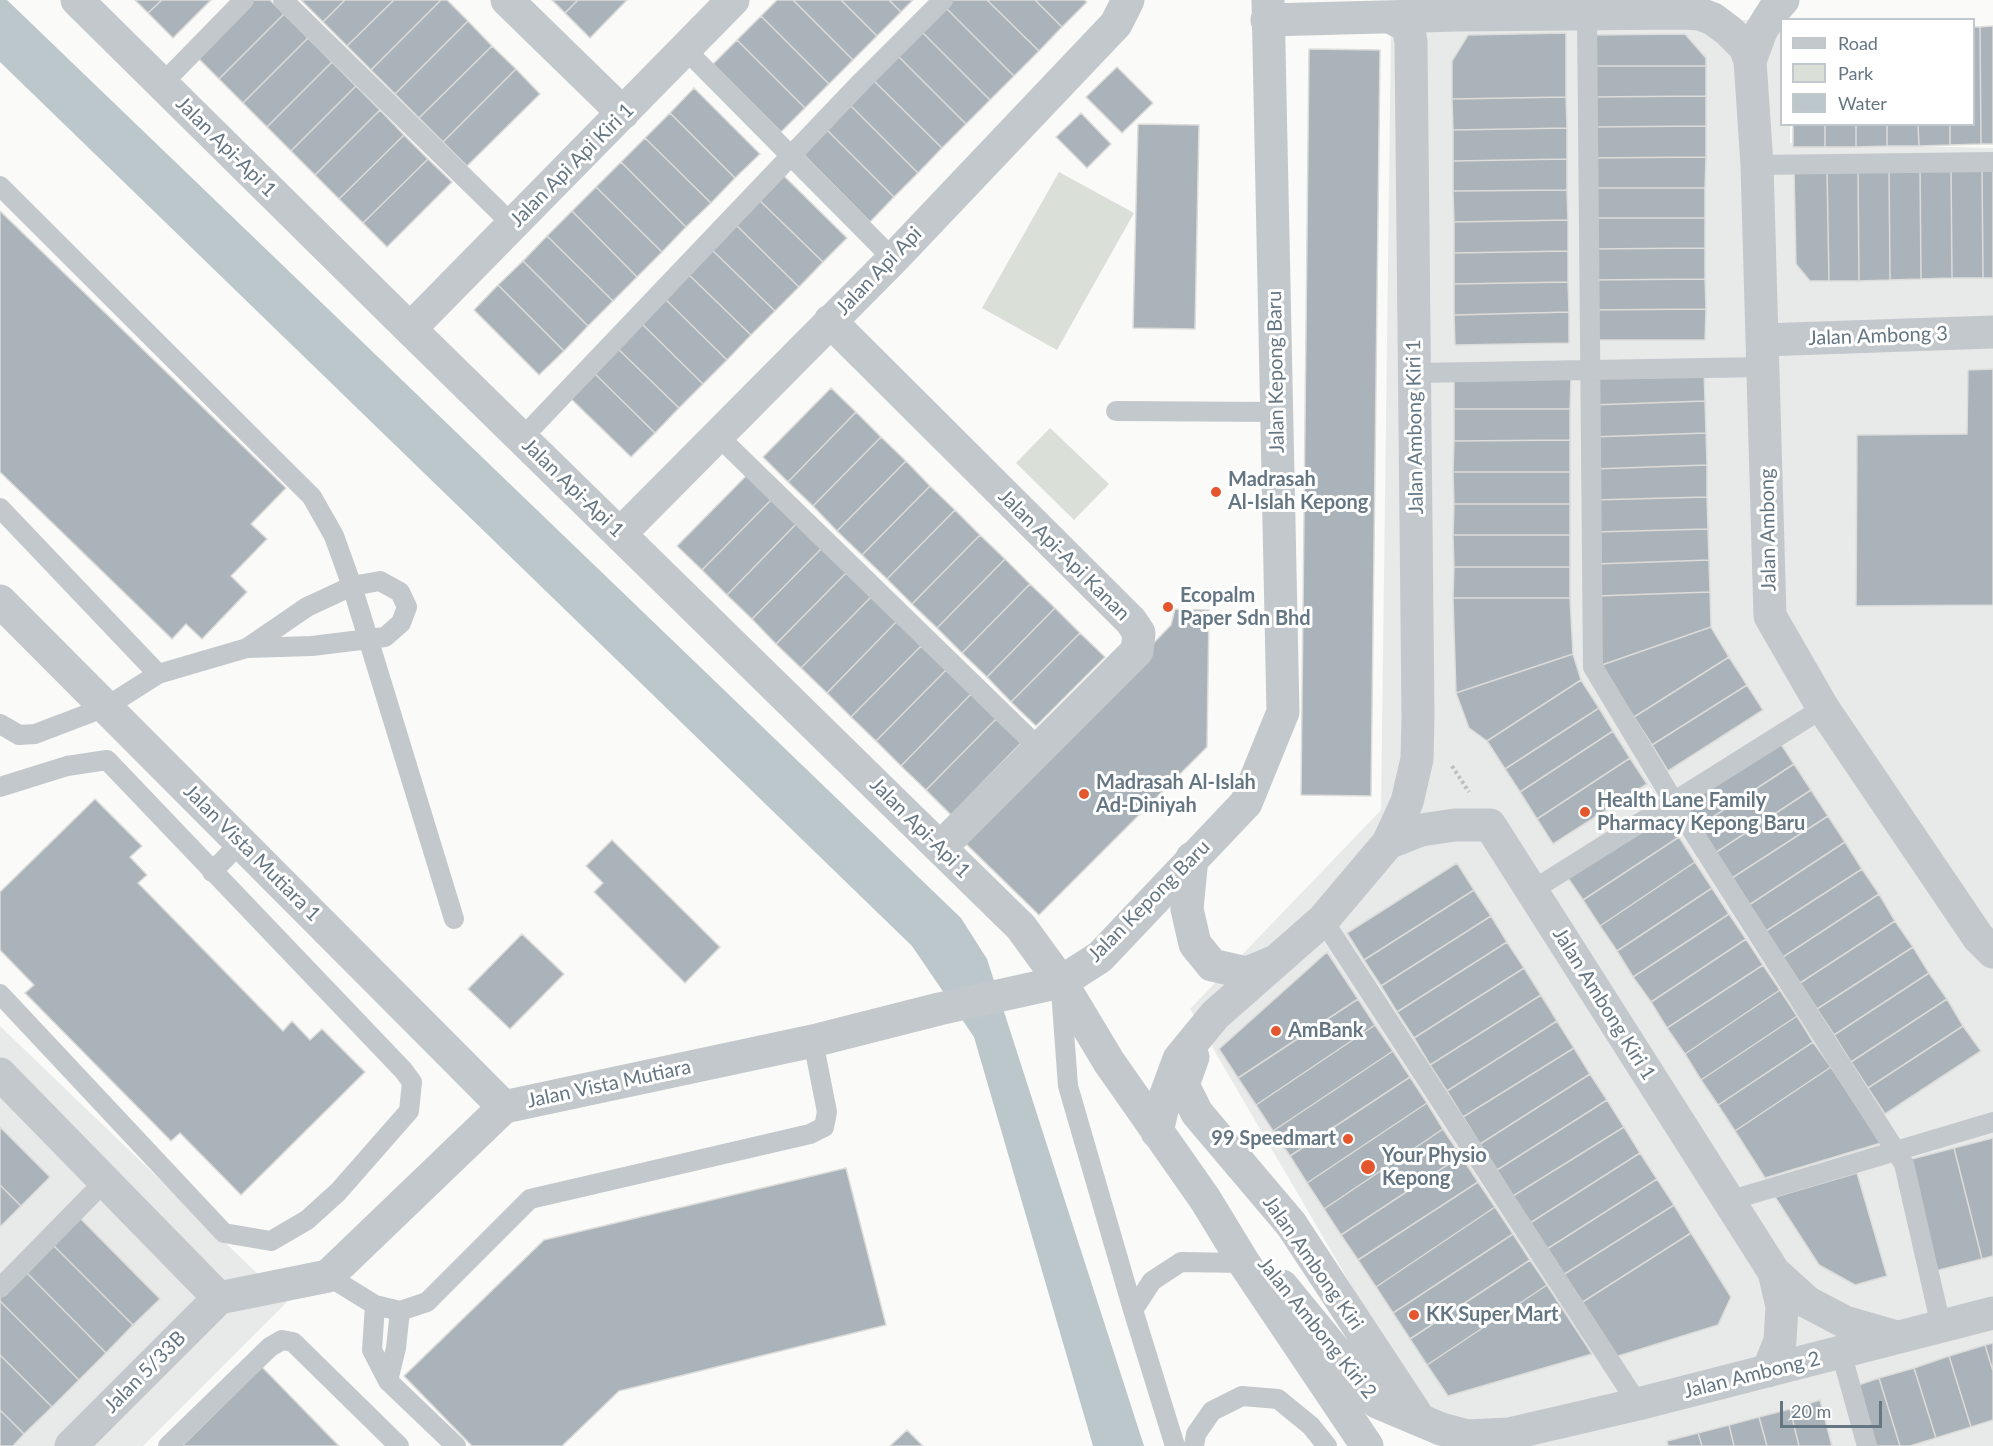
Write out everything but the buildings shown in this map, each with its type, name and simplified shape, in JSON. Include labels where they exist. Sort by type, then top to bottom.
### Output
[{"type":"street","name":"Jalan Api-Api 1","points":[[77,0],[410,329],[941,847],[1021,927],[1061,982]]},
{"type":"street","points":[[507,0],[623,113]]},
{"type":"street","name":"Jalan Api Api","points":[[620,534],[893,259],[1116,24],[1128,0]]},
{"type":"street","points":[[1750,62],[1761,32],[1774,9],[1783,0]]},
{"type":"street","name":"Jalan Api Api Kiri 1","points":[[410,329],[685,49],[723,3]]},
{"type":"street","points":[[1268,10],[1390,17],[1700,14],[1721,24],[1745,48],[1750,62]]},
{"type":"street","name":"Jalan Kepong Baru","points":[[1061,982],[1100,957],[1246,803],[1283,712],[1268,10]]},
{"type":"street","name":"Jalan Ambong Kiri 1","points":[[1157,1132],[1165,1097],[1179,1059],[1215,1015],[1323,920],[1388,843],[1407,802],[1417,759],[1419,715],[1411,42],[1409,30],[1405,25],[1390,17]]},
{"type":"street","name":"Jalan Ambong","points":[[1750,62],[1757,165],[1764,353],[1770,615],[1823,708],[1988,940],[1993,977]]},
{"type":"street","name":"Jalan Api-Api Kanan","points":[[830,321],[1131,621],[1139,633],[1137,651],[941,847]]},
{"type":"street","name":"Jalan Ambong 3","points":[[1764,353],[1993,332]]},
{"type":"street","name":"Jalan Vista Mutiara 1","points":[[0,601],[504,1107]]},
{"type":"street","name":"Jalan Ambong Kiri 1","points":[[1388,843],[1421,830],[1455,825],[1490,825],[1774,1272],[1807,1302],[1845,1322],[1899,1337]]},
{"type":"street","points":[[1192,858],[1187,909],[1195,944],[1212,965],[1247,973],[1280,959]]},
{"type":"street","name":"Jalan Vista Mutiara","points":[[328,1276],[504,1107],[813,1041],[939,1009],[1061,982]]},
{"type":"street","name":"Jalan Ambong Kiri 2","points":[[1061,982],[1109,1062],[1205,1199],[1244,1263],[1367,1446]]},
{"type":"street","name":"Jalan Ambong Kiri","points":[[1215,1015],[1191,1060],[1183,1085],[1197,1113],[1291,1224],[1420,1420]]},
{"type":"street","points":[[0,1074],[219,1298],[328,1276]]},
{"type":"street","name":"Jalan Ambong Kiri 2","points":[[1157,1132],[1377,1402],[1441,1429],[1467,1436],[1502,1440]]},
{"type":"street","name":"Jalan Ambong Kiri 1","points":[[1768,1371],[1780,1341],[1782,1306],[1774,1272]]},
{"type":"street","name":"Jalan 5/33B","points":[[71,1446],[219,1298]]},
{"type":"street","name":"Jalan Ambong 2","points":[[1502,1440],[1993,1313]]},
{"type":"lane","points":[[162,84],[244,0]]},
{"type":"lane","points":[[283,0],[513,225]]},
{"type":"lane","points":[[522,438],[790,156],[943,0]]},
{"type":"lane","points":[[1587,14],[1593,667],[1674,802],[1904,1164],[1941,1326]]},
{"type":"lane","points":[[685,49],[893,259]]},
{"type":"lane","points":[[1757,165],[1993,162]]},
{"type":"lane","points":[[0,186],[312,497],[334,536],[352,586],[454,919]]},
{"type":"lane","points":[[1415,374],[1589,370],[1764,353]]},
{"type":"lane","points":[[1116,411],[1276,412]]},
{"type":"lane","points":[[717,435],[1039,748]]},
{"type":"lane","points":[[0,508],[158,674]]},
{"type":"lane","points":[[0,724],[19,735],[35,734],[106,707],[158,674],[247,648],[312,646],[385,637],[401,623],[407,607],[400,592],[380,581],[352,586],[307,607],[247,648]]},
{"type":"lane","points":[[1533,890],[1823,708]]},
{"type":"lane","points":[[0,787],[67,766],[107,760],[404,1070],[412,1082],[409,1111],[338,1192],[307,1220],[271,1241],[224,1233],[0,994]]},
{"type":"lane","points":[[212,872],[241,842]]},
{"type":"lane","points":[[1323,920],[1638,1404]]},
{"type":"lane","points":[[1061,982],[1068,1086],[1175,1446]]},
{"type":"lane","points":[[328,1276],[375,1305],[400,1311],[427,1302],[530,1199],[810,1134],[824,1126],[827,1112],[813,1041]]},
{"type":"lane","points":[[1728,1201],[1993,1122]]},
{"type":"lane","points":[[0,1288],[105,1181]]},
{"type":"lane","points":[[1133,1310],[1152,1281],[1180,1263],[1244,1263]]},
{"type":"lane","points":[[375,1305],[372,1350],[388,1381],[456,1446]]},
{"type":"lane","points":[[388,1381],[396,1348],[400,1311]]},
{"type":"lane","points":[[168,1446],[270,1347],[282,1340],[293,1342],[399,1446]]},
{"type":"lane","points":[[1841,1352],[1867,1446]]},
{"type":"lane","points":[[1194,1446],[1196,1434],[1212,1411],[1242,1396],[1278,1400],[1311,1426],[1327,1446]]},
{"type":"path","points":[[1451,765],[1490,825]]},
{"type":"shaded area","points":[[1780,19],[1780,126],[1790,126],[1790,143],[1993,148],[1993,1446],[1445,1446],[1190,1009],[1381,810],[1391,27]]},
{"type":"shaded area","points":[[0,1026],[287,1302],[143,1446],[0,1446]]},
{"type":"green space","points":[[1059,172],[1134,213],[1057,350],[982,308]]},
{"type":"green space","points":[[1050,428],[1109,484],[1074,520],[1016,463]]},
{"type":"water","points":[[0,0],[7,0],[961,918],[987,959],[1144,1446],[1093,1446],[974,1037],[912,946],[0,62]]},
{"type":"place","name":"Madrasah Al-Islah Kepong","points":[[1216,492]]},
{"type":"place","name":"Ecopalm Paper Sdn Bhd","points":[[1168,607]]},
{"type":"place","name":"Madrasah Al-Islah Ad-Diniyah","points":[[1084,794]]},
{"type":"place","name":"Health Lane Family Pharmacy Kepong Baru","points":[[1585,812]]},
{"type":"place","name":"AmBank","points":[[1276,1031]]},
{"type":"place","name":"99 Speedmart","points":[[1348,1139]]},
{"type":"place","name":"Your Physio Kepong","points":[[1368,1167]]},
{"type":"place","name":"KK Super Mart","points":[[1414,1315]]}]
